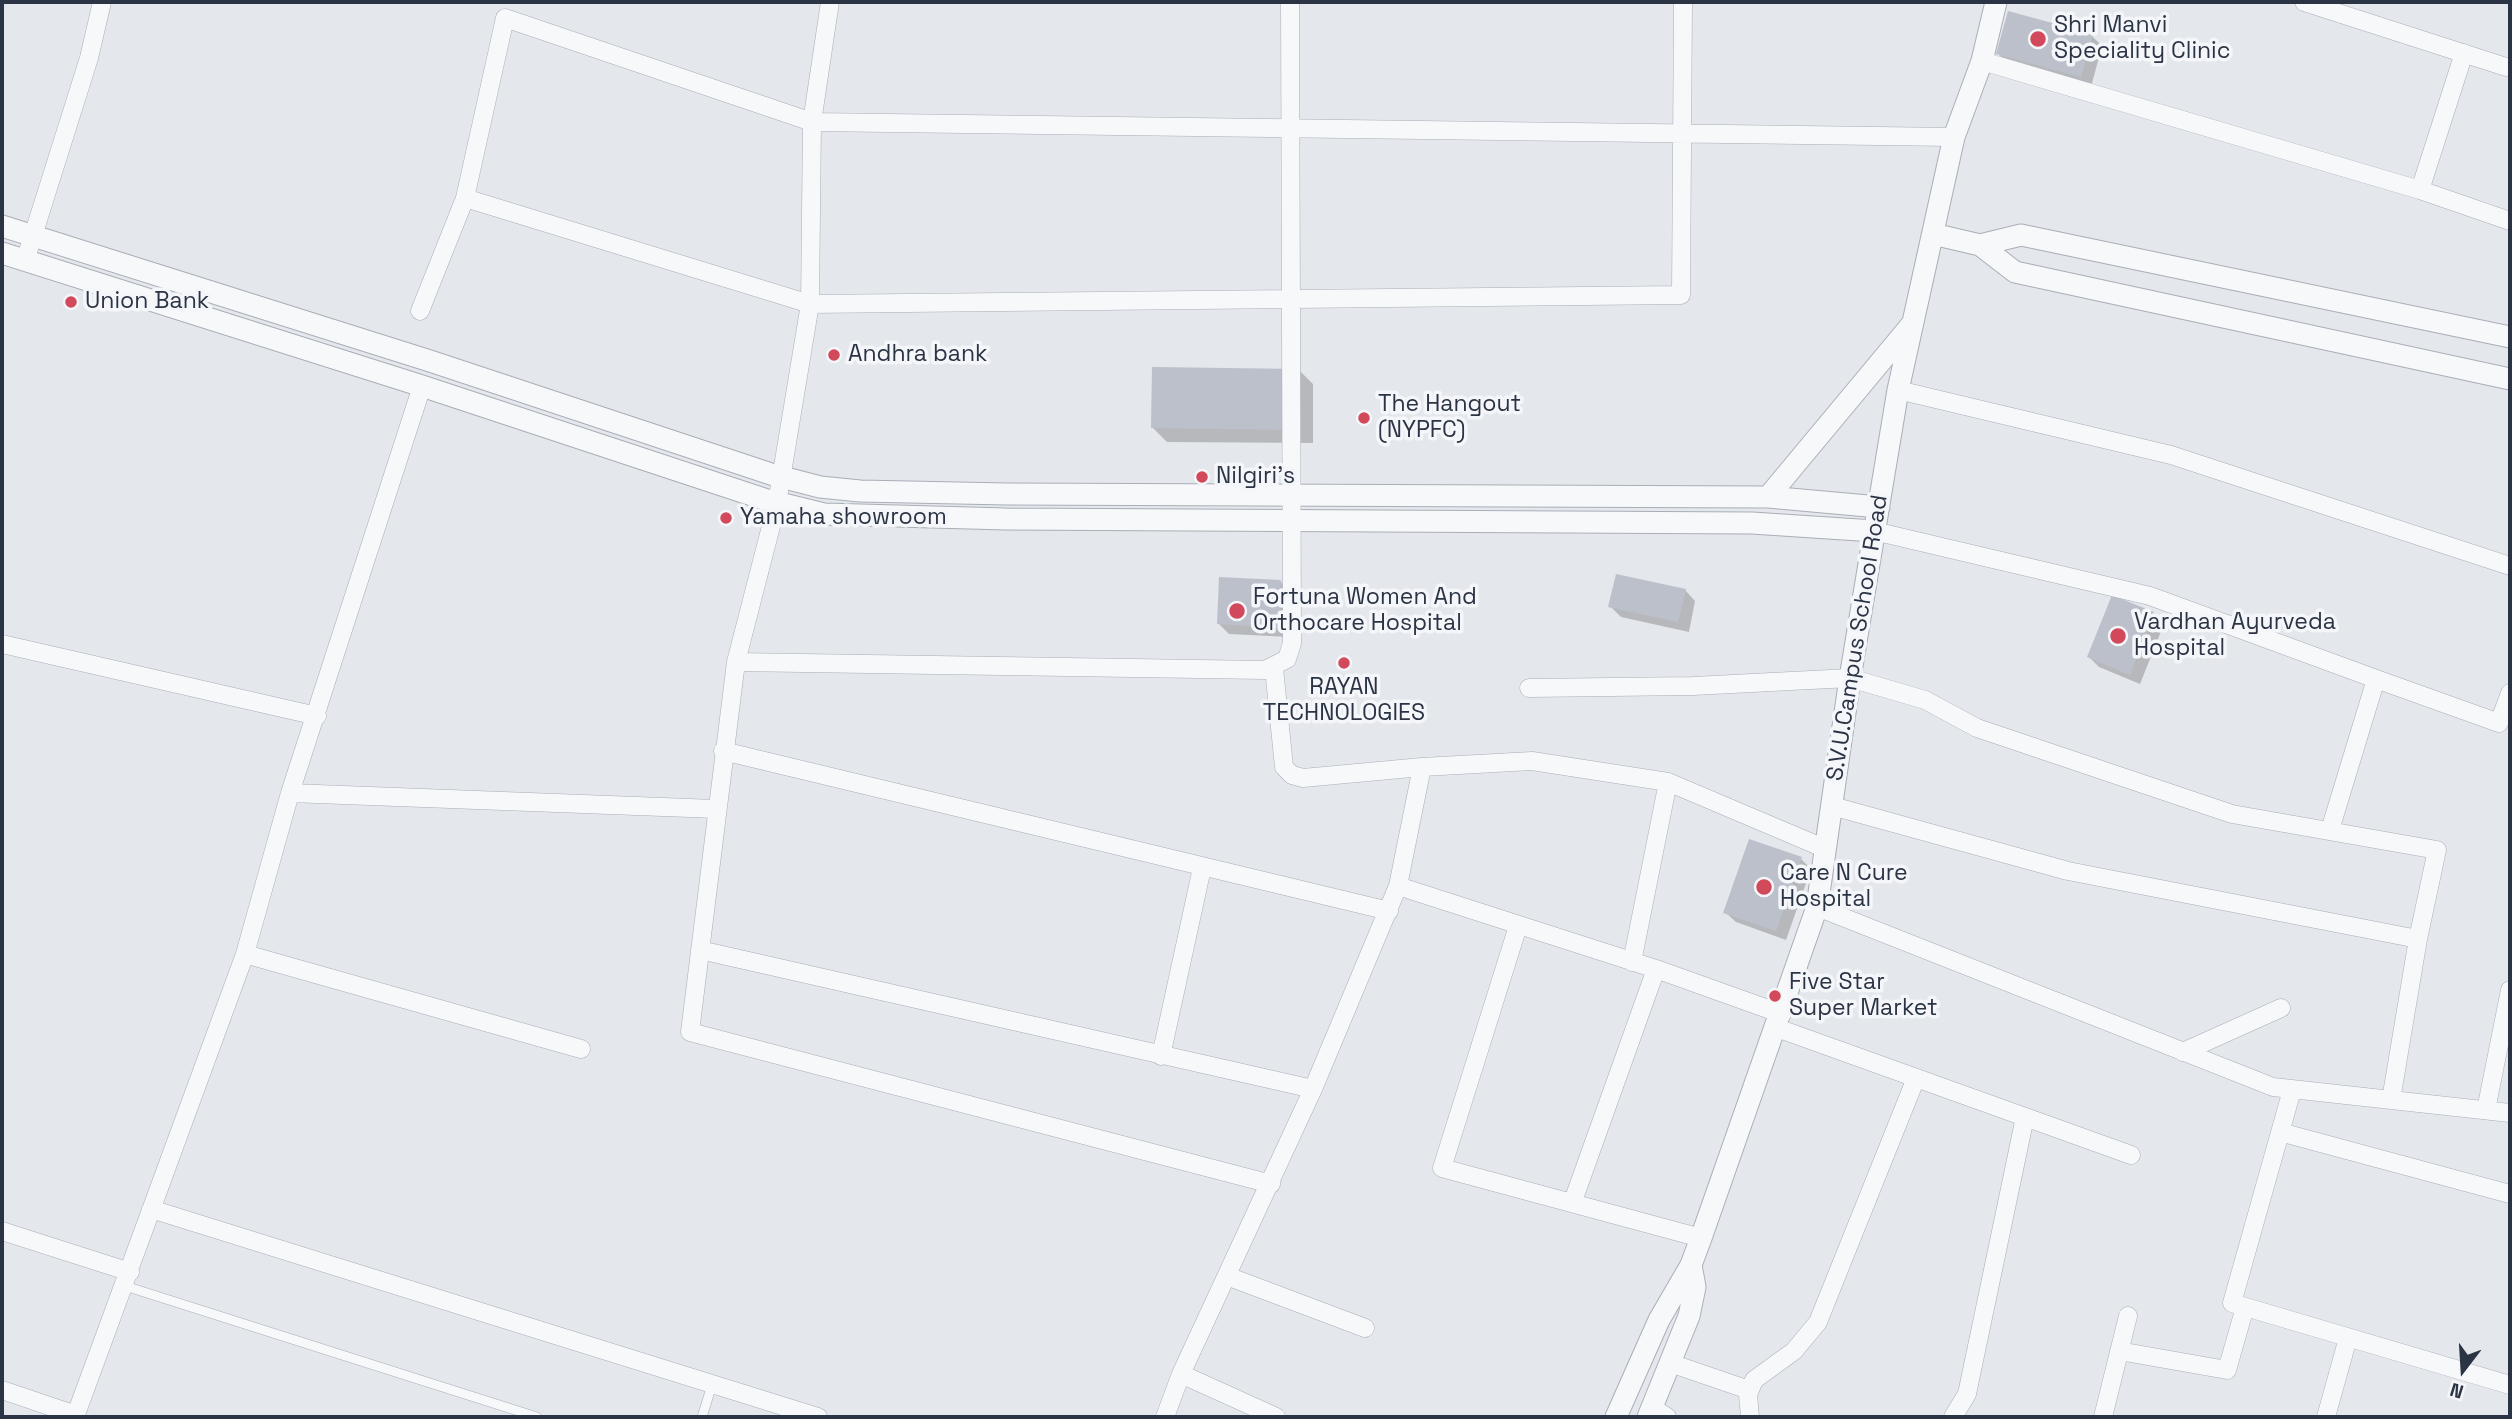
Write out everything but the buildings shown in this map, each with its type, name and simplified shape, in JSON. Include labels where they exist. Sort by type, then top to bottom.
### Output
[{"type":"street","points":[[25,261],[89,58],[102,2]]},
{"type":"street","points":[[830,2],[812,122],[810,304],[777,503],[736,662],[690,1032],[1271,1184]]},
{"type":"street","points":[[736,662],[1274,668],[1287,659],[1292,643],[1290,2]]},
{"type":"street","points":[[464,198],[810,304],[1681,295],[1683,2]]},
{"type":"street","name":"S.V.U.Campus School Road","points":[[1616,1417],[1668,1302],[1691,1265],[1780,1021],[1817,907],[1850,678],[1898,390],[1954,137],[1982,61],[1996,2]]},
{"type":"street","points":[[2304,2],[2506,67]]},
{"type":"street","points":[[420,311],[464,198],[505,18],[812,122],[1682,136],[1954,137]]},
{"type":"street","points":[[2420,190],[2464,53]]},
{"type":"street","points":[[1982,61],[2420,190],[2510,221]]},
{"type":"street","points":[[2,226],[780,477],[860,491],[1291,496],[1768,497],[1879,507]]},
{"type":"street","points":[[1933,234],[1980,245],[2015,272],[2510,379]]},
{"type":"street","points":[[1980,245],[2021,235],[2510,337]]},
{"type":"street","points":[[2,253],[422,386],[777,503],[858,517],[1752,523],[1874,531],[2150,596],[2499,723],[2510,693]]},
{"type":"street","points":[[1768,497],[1915,320]]},
{"type":"street","points":[[2,1390],[76,1416],[245,954],[290,793],[422,386]]},
{"type":"street","points":[[1898,390],[2171,455],[2510,566]]},
{"type":"street","points":[[2,644],[317,716]]},
{"type":"street","points":[[1274,668],[1284,767],[1292,775],[1315,777],[1422,767],[1532,761],[1668,782],[1826,849]]},
{"type":"street","points":[[1530,688],[1693,686],[1850,678],[1925,700],[1977,728],[2232,814],[2437,850],[2418,939],[2391,1100]]},
{"type":"street","points":[[2330,830],[2376,679]]},
{"type":"street","points":[[723,751],[1389,911]]},
{"type":"street","points":[[1165,1417],[1181,1374],[1271,1184],[1389,911],[1398,886],[1422,767]]},
{"type":"street","points":[[1632,962],[1668,782]]},
{"type":"street","points":[[290,793],[716,809]]},
{"type":"street","points":[[1832,806],[2068,872],[2418,939]]},
{"type":"street","points":[[1161,1056],[1202,868]]},
{"type":"street","points":[[1398,886],[1656,969],[1916,1078],[2131,1155]]},
{"type":"street","points":[[1817,907],[2273,1087],[2510,1113]]},
{"type":"street","points":[[1518,926],[1442,1168],[1573,1201],[1701,1238]]},
{"type":"street","points":[[700,950],[1313,1089]]},
{"type":"street","points":[[245,954],[581,1049]]},
{"type":"street","points":[[1573,1201],[1656,969]]},
{"type":"street","points":[[2486,1110],[2510,990]]},
{"type":"street","points":[[2183,1052],[2281,1008]]},
{"type":"street","points":[[1750,1417],[1749,1390],[1754,1380],[1806,1340],[1818,1322],[1916,1078]]},
{"type":"street","points":[[2292,1090],[2232,1303],[2510,1385]]},
{"type":"street","points":[[1954,1417],[1967,1394],[2025,1117]]},
{"type":"street","points":[[2280,1132],[2510,1194]]},
{"type":"street","points":[[151,1209],[818,1417]]},
{"type":"street","points":[[2,1231],[127,1279]]},
{"type":"street","name":"S.V.U.Campus School Road","points":[[1656,1414],[1689,1316],[1695,1287],[1691,1265]]},
{"type":"street","points":[[1227,1276],[1365,1328]]},
{"type":"street","points":[[2119,1351],[2227,1370],[2245,1307]]},
{"type":"street","points":[[2103,1417],[2128,1316]]},
{"type":"street","points":[[2326,1417],[2348,1338]]},
{"type":"street","points":[[1672,1364],[1749,1390]]},
{"type":"street","points":[[1181,1374],[1276,1417]]},
{"type":"lane","points":[[127,1279],[537,1417]]},
{"type":"lane","points":[[702,1417],[712,1385]]},
{"type":"place","name":"Shri Manvi Speciality Clinic","points":[[2038,39]]},
{"type":"place","name":"Union Bank","points":[[71,302]]},
{"type":"place","name":"Andhra bank","points":[[834,355]]},
{"type":"place","name":"The Hangout (NYPFC)","points":[[1364,418]]},
{"type":"place","name":"Nilgiri's","points":[[1202,477]]},
{"type":"place","name":"Yamaha showroom","points":[[726,518]]},
{"type":"place","name":"Fortuna Women And Orthocare Hospital","points":[[1237,611]]},
{"type":"place","name":"Vardhan Ayurveda Hospital","points":[[2118,636]]},
{"type":"place","name":"RAYAN TECHNOLOGIES","points":[[1344,663]]},
{"type":"place","name":"Care N Cure Hospital","points":[[1764,887]]},
{"type":"place","name":"Five Star Super Market","points":[[1775,996]]}]
